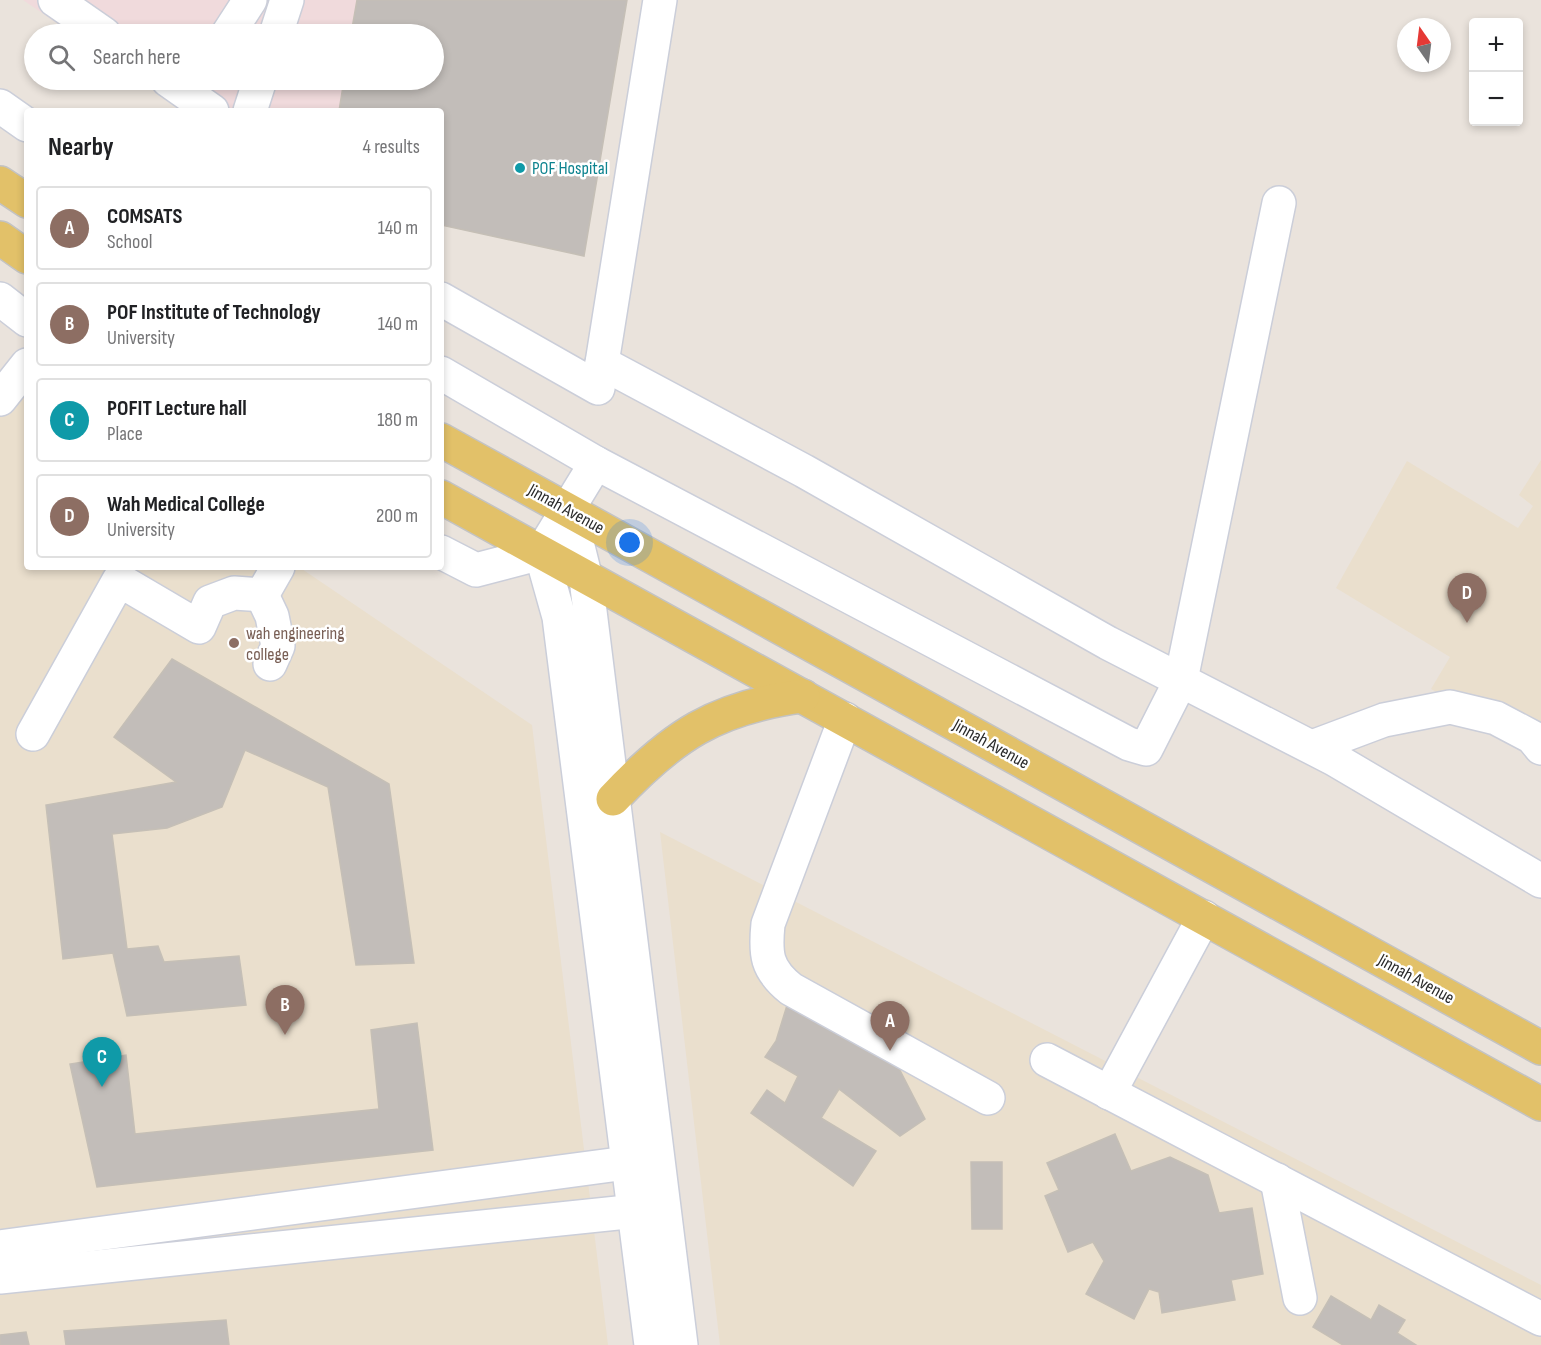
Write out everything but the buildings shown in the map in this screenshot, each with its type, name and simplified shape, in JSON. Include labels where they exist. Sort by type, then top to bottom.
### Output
[{"type":"main road","points":[[0,183],[24,199]]},
{"type":"main road","points":[[0,238],[24,255]]},
{"type":"main road","name":"Jinnah Avenue","points":[[444,442],[1541,1048]]},
{"type":"main road","points":[[444,499],[1541,1104]]},
{"type":"main road","points":[[598,801],[674,741],[716,716],[766,700],[803,696]]},
{"type":"street","points":[[55,0],[90,24]]},
{"type":"street","points":[[234,24],[250,0]]},
{"type":"street","points":[[279,24],[287,0]]},
{"type":"street","points":[[444,301],[598,388],[660,0]]},
{"type":"street","points":[[251,108],[257,90]]},
{"type":"street","points":[[0,106],[24,123]]},
{"type":"street","points":[[444,375],[596,463],[1129,744],[1146,749],[1181,680],[1279,203]]},
{"type":"street","points":[[0,299],[24,318]]},
{"type":"street","points":[[602,363],[804,471],[1037,605],[1312,747],[1541,881]]},
{"type":"street","points":[[0,399],[24,369]]},
{"type":"street","points":[[444,554],[476,570],[541,553],[596,463]]},
{"type":"street","points":[[569,510],[586,579],[598,801],[649,1210],[651,1345]]},
{"type":"street","points":[[541,553],[559,617],[598,801]]},
{"type":"street","points":[[33,734],[119,580],[200,627],[210,602],[270,581],[272,616],[278,646],[270,664]]},
{"type":"street","points":[[1312,747],[1384,720],[1450,707],[1496,718],[1532,737],[1541,748]]},
{"type":"street","points":[[845,719],[768,924],[766,945],[770,965],[777,977],[791,989],[988,1098]]},
{"type":"street","points":[[1109,1093],[1204,917]]},
{"type":"street","points":[[1047,1060],[1541,1319]]},
{"type":"street","points":[[0,1247],[643,1161]]},
{"type":"street","points":[[1277,1180],[1300,1298]]},
{"type":"street","points":[[0,1277],[649,1210]]},
{"type":"street","points":[[649,1210],[681,1345]]},
{"type":"shaded area","points":[[23,0],[395,0],[394,24],[58,24]]},
{"type":"shaded area","points":[[154,90],[388,90],[386,108],[181,108]]},
{"type":"shaded area","points":[[24,383],[24,570],[303,570],[532,725],[608,1345],[0,1345],[0,387]]},
{"type":"shaded area","points":[[1541,460],[1541,749],[1431,689],[1450,657],[1336,588],[1407,461],[1518,528],[1533,506],[1519,495]]},
{"type":"shaded area","points":[[660,832],[1541,1285],[1541,1345],[720,1345]]},
{"type":"place","name":"POF Hospital","points":[[520,168]]},
{"type":"place","name":"Wah Medical College","points":[[1467,623]]},
{"type":"place","name":"wah engineering college","points":[[234,643]]},
{"type":"place","name":"POF Institute of Technology","points":[[285,1035]]},
{"type":"place","name":"COMSATS","points":[[890,1051]]},
{"type":"place","name":"POFIT Lecture hall","points":[[102,1087]]}]
